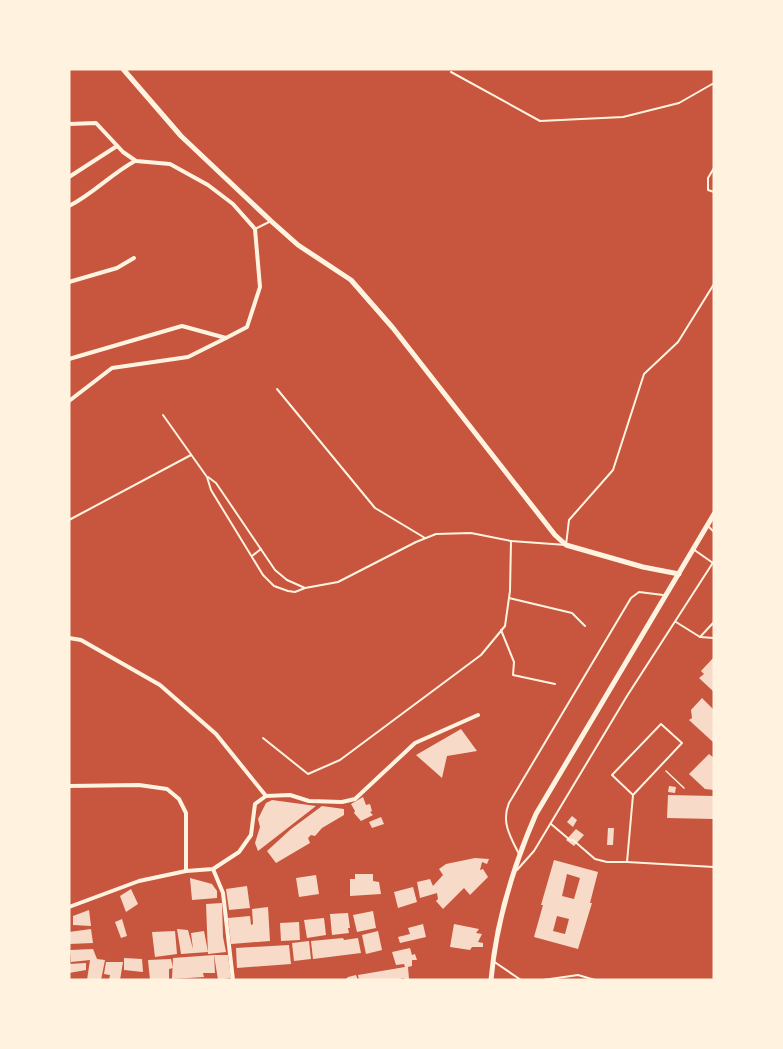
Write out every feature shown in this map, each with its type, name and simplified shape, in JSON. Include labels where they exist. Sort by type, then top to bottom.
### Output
[{"type":"street","points":[[123,69],[181,136],[271,221],[298,245],[351,280],[393,328],[555,535],[566,545],[643,567],[679,574]]},
{"type":"street","points":[[69,124],[96,123],[117,146],[136,161]]},
{"type":"street","points":[[69,177],[117,146]]},
{"type":"street","points":[[69,207],[136,161],[171,164],[208,185],[233,204],[255,229],[260,287],[247,327],[188,357],[112,368],[69,401]]},
{"type":"street","points":[[69,282],[117,268],[134,258]]},
{"type":"street","points":[[69,359],[182,326],[226,338]]},
{"type":"street","points":[[490,980],[501,914],[512,874],[536,814],[714,514]]},
{"type":"street","points":[[69,638],[81,640],[160,685],[216,734],[266,796]]},
{"type":"street","points":[[69,907],[139,881],[186,871],[213,869],[239,852],[251,835],[255,804],[266,796],[290,795],[309,801],[342,802],[355,799],[415,743],[478,715]]},
{"type":"street","points":[[69,786],[139,785],[167,789],[179,800],[186,813],[186,871]]},
{"type":"street","points":[[213,869],[223,894],[233,980]]},
{"type":"lane","points":[[451,72],[540,121],[622,117],[679,103],[714,83]]},
{"type":"lane","points":[[714,168],[708,178],[708,190],[714,192]]},
{"type":"lane","points":[[255,229],[271,221]]},
{"type":"lane","points":[[163,415],[207,477],[211,490],[263,575],[274,586],[295,592],[304,588],[329,585],[346,579],[436,534],[459,532],[511,541],[566,545],[569,520],[613,470],[644,374],[678,342],[714,284]]},
{"type":"lane","points":[[277,389],[375,508],[425,538]]},
{"type":"lane","points":[[69,520],[191,455]]},
{"type":"lane","points":[[207,477],[216,483],[279,574],[304,588]]},
{"type":"lane","points":[[708,526],[714,531]]},
{"type":"lane","points":[[263,738],[308,774],[340,760],[481,655],[505,626],[509,598],[511,541]]},
{"type":"lane","points":[[252,556],[261,549]]},
{"type":"lane","points":[[512,874],[528,859],[627,696],[714,562],[693,549]]},
{"type":"lane","points":[[519,854],[506,826],[509,803],[631,598],[639,592],[666,595]]},
{"type":"lane","points":[[509,598],[572,613],[585,626]]},
{"type":"lane","points":[[676,622],[700,637],[714,638]]},
{"type":"lane","points":[[700,637],[714,622]]},
{"type":"lane","points":[[501,630],[514,662],[513,675],[555,684]]},
{"type":"lane","points":[[627,861],[633,795],[682,743],[661,724],[612,775],[633,795]]},
{"type":"lane","points":[[550,824],[586,849],[595,859],[607,862],[627,861],[714,867]]},
{"type":"lane","points":[[493,961],[521,980]]},
{"type":"lane","points":[[543,980],[578,975],[595,980]]},
{"type":"path","points":[[661,766],[684,788]]},
{"type":"building","points":[[714,657],[714,692],[699,678],[704,674],[701,671]]},
{"type":"building","points":[[702,698],[714,710],[714,743],[689,720],[692,718],[691,710]]},
{"type":"building","points":[[461,729],[477,751],[447,756],[442,778],[416,755]]},
{"type":"building","points":[[709,754],[714,758],[714,790],[705,789],[689,774]]},
{"type":"building","points":[[669,786],[676,787],[675,793],[668,792]]},
{"type":"building","points":[[668,795],[714,796],[714,819],[667,818]]},
{"type":"building","points":[[363,797],[366,805],[370,804],[372,811],[370,812],[373,815],[361,821],[354,813],[351,804]]},
{"type":"building","points":[[272,800],[316,806],[258,851],[255,843],[260,827],[258,819],[266,803]]},
{"type":"building","points":[[322,806],[344,809],[344,815],[322,828],[315,836],[311,835],[308,838],[310,843],[276,863],[267,851],[291,829]]},
{"type":"building","points":[[572,816],[577,820],[573,827],[567,822]]},
{"type":"building","points":[[381,817],[384,824],[372,828],[369,822]]},
{"type":"building","points":[[608,828],[614,828],[613,845],[607,845]]},
{"type":"building","points":[[576,829],[584,835],[574,846],[566,840]]},
{"type":"building","points":[[475,858],[489,859],[487,864],[482,862],[480,870],[483,869],[488,877],[470,895],[464,888],[443,909],[436,901],[437,893],[420,898],[417,882],[430,879],[433,886],[443,875],[439,869],[446,864]]},
{"type":"building","points":[[554,860],[598,872],[590,903],[592,903],[578,949],[534,937],[543,905],[541,905]],"holes":[[[567,874],[580,878],[574,899],[562,896]],[[557,916],[569,919],[565,934],[553,931]]]},
{"type":"building","points":[[355,874],[373,874],[373,881],[379,882],[381,894],[350,896],[350,879],[355,879]]},
{"type":"building","points":[[316,875],[319,894],[299,897],[296,878]]},
{"type":"building","points":[[190,878],[212,884],[217,891],[217,898],[192,900]]},
{"type":"building","points":[[247,886],[250,908],[229,910],[226,889]]},
{"type":"building","points":[[413,887],[417,902],[398,908],[394,892]]},
{"type":"building","points":[[131,889],[138,904],[126,912],[120,896]]},
{"type":"building","points":[[222,903],[226,952],[208,954],[206,904]]},
{"type":"building","points":[[268,907],[270,941],[231,944],[228,918],[250,916],[251,925],[253,924],[252,909]]},
{"type":"building","points":[[89,910],[91,926],[73,925],[73,916]]},
{"type":"building","points":[[373,911],[376,928],[357,932],[353,915]]},
{"type":"building","points":[[348,913],[349,933],[332,935],[330,914]]},
{"type":"building","points":[[324,918],[326,935],[307,938],[304,920]]},
{"type":"building","points":[[122,919],[127,936],[121,938],[115,922]]},
{"type":"building","points":[[299,922],[300,940],[281,941],[280,923]]},
{"type":"building","points":[[423,924],[426,937],[400,943],[398,937],[410,934],[408,928]]},
{"type":"building","points":[[454,924],[479,929],[476,933],[482,934],[478,942],[483,943],[483,947],[472,947],[470,950],[450,947]]},
{"type":"building","points":[[91,929],[93,943],[69,944],[69,932]]},
{"type":"building","points":[[177,929],[188,930],[193,949],[191,933],[204,931],[208,952],[181,954]]},
{"type":"building","points":[[175,931],[177,954],[155,957],[152,932]]},
{"type":"building","points":[[378,931],[382,950],[366,954],[362,935]]},
{"type":"building","points":[[343,938],[344,940],[358,938],[361,953],[313,959],[311,941]]},
{"type":"building","points":[[309,941],[311,959],[294,961],[292,943]]},
{"type":"building","points":[[289,945],[291,964],[237,968],[236,948]]},
{"type":"building","points":[[410,948],[417,960],[412,960],[412,966],[408,967],[409,979],[359,980],[358,975],[405,967],[404,964],[396,965],[392,952]]},
{"type":"building","points":[[93,949],[97,959],[105,960],[101,980],[87,980],[90,960],[71,962],[70,950]]},
{"type":"building","points":[[214,955],[215,973],[203,973],[204,977],[172,979],[173,958]]},
{"type":"building","points":[[214,955],[228,955],[231,978],[218,980]]},
{"type":"building","points":[[124,958],[142,959],[143,972],[124,970]]},
{"type":"building","points":[[171,959],[173,968],[169,969],[169,980],[150,980],[148,960]]},
{"type":"building","points":[[106,962],[123,962],[120,980],[109,980],[110,975],[104,974]]},
{"type":"building","points":[[86,963],[86,970],[69,973],[69,964]]},
{"type":"building","points":[[356,975],[358,980],[345,980],[348,977]]}]
